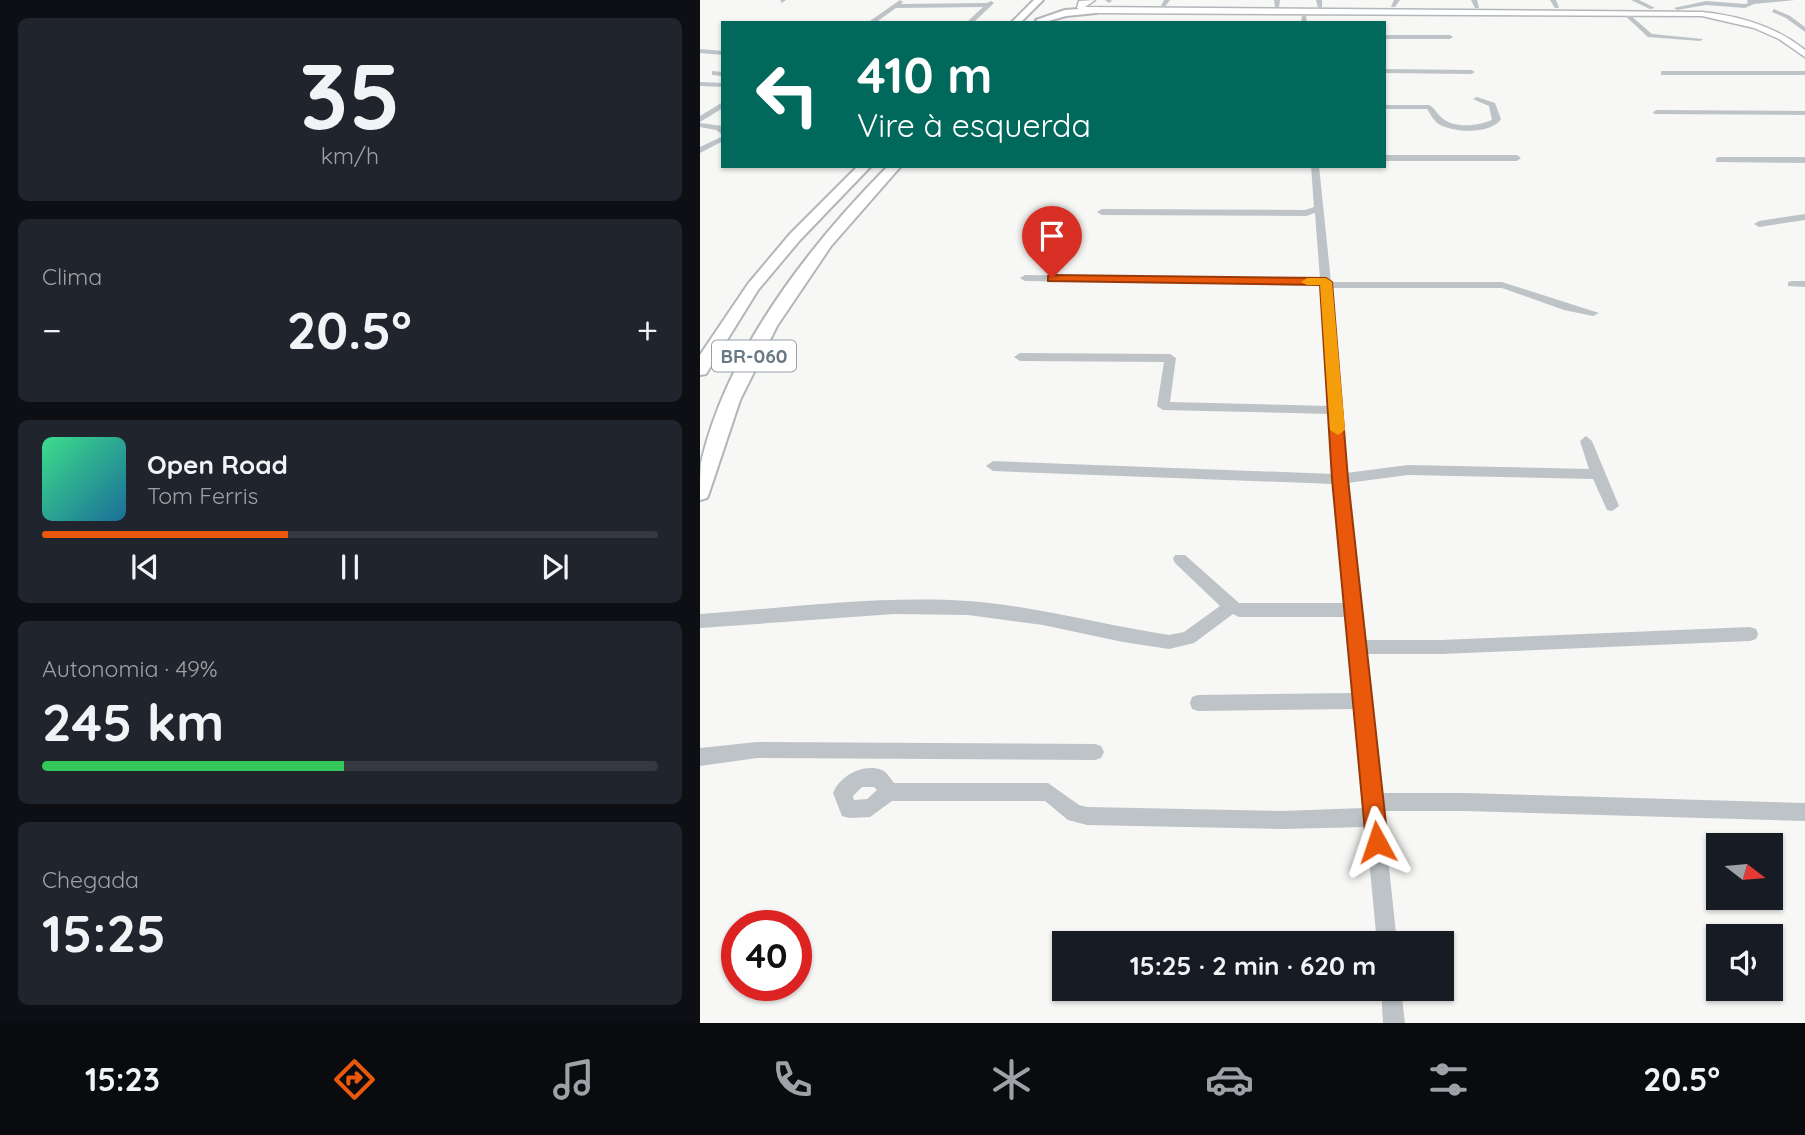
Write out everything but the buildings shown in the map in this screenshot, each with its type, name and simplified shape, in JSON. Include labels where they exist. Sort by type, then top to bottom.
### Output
[{"type":"highway","points":[[1017,21],[1039,0]]},
{"type":"highway","points":[[1041,21],[1063,0]]},
{"type":"highway","points":[[1043,21],[1065,13],[1097,11]]},
{"type":"highway","name":"BR-060","points":[[700,370],[705,355],[742,298],[795,234],[863,168]]},
{"type":"highway","name":"BR-060","points":[[700,493],[736,388],[786,295],[833,232],[893,168]]},
{"type":"main road","points":[[1091,0],[1080,6],[1097,11],[1294,10],[1317,5],[1395,3],[1454,8],[1475,3],[1555,4],[1625,9],[1713,6],[1784,37],[1805,54]]},
{"type":"main road","points":[[1097,11],[1112,8],[1114,5],[1109,1]]},
{"type":"main road","points":[[1109,1],[1454,8],[1625,9],[1713,6],[1776,16],[1802,34],[1805,43]]},
{"type":"main road","points":[[1755,24],[1772,25],[1776,16]]},
{"type":"street","points":[[873,21],[903,0]]},
{"type":"street","points":[[1652,8],[1635,0],[1625,9],[1650,36],[1700,39]]},
{"type":"street","points":[[1713,6],[1745,6],[1751,1],[1791,0]]},
{"type":"street","points":[[894,6],[992,2]]},
{"type":"street","points":[[970,21],[992,2]]},
{"type":"street","points":[[1294,10],[1304,19],[1317,5]]},
{"type":"street","points":[[1386,37],[1450,37]]},
{"type":"street","points":[[700,51],[721,53]]},
{"type":"street","points":[[1386,71],[1471,72]]},
{"type":"street","points":[[1664,73],[1805,72]]},
{"type":"street","points":[[700,84],[721,85]]},
{"type":"street","points":[[1386,107],[1429,107],[1441,122],[1449,124],[1480,126],[1495,122],[1497,119],[1492,105],[1477,99]]},
{"type":"street","points":[[700,120],[721,105]]},
{"type":"street","points":[[700,110],[713,111]]},
{"type":"street","points":[[1657,112],[1805,113]]},
{"type":"street","points":[[700,125],[719,128],[721,132]]},
{"type":"street","points":[[700,150],[721,136]]},
{"type":"street","points":[[1386,158],[1517,158]]},
{"type":"street","points":[[1718,160],[1805,160]]},
{"type":"street","points":[[1315,168],[1315,213],[1326,284],[1340,479],[1386,931]]},
{"type":"street","points":[[1102,212],[1315,213]]},
{"type":"street","points":[[1759,224],[1805,217]]},
{"type":"street","points":[[1025,278],[1502,285],[1519,289],[1563,308],[1593,313]]},
{"type":"street","points":[[1792,284],[1805,284]]},
{"type":"street","points":[[1020,357],[1170,358],[1163,405],[1337,410]]},
{"type":"street","points":[[1586,441],[1612,506]]},
{"type":"street","points":[[993,466],[1340,479],[1408,470],[1598,474]]},
{"type":"street","points":[[1180,559],[1231,607],[1239,610],[1354,610]]},
{"type":"street","points":[[700,621],[894,607],[968,608],[1043,618],[1169,642],[1188,638],[1231,607]]},
{"type":"street","points":[[1358,647],[1441,647],[1750,634]]},
{"type":"street","points":[[1198,703],[1363,701]]},
{"type":"street","points":[[700,757],[757,750],[1095,752]]},
{"type":"street","points":[[889,792],[1048,792],[1075,813],[1087,816],[1281,820],[1464,802],[1805,812]]},
{"type":"street","points":[[1392,1001],[1394,1023]]},
{"type":"slow traffic","points":[[1307,282],[1326,282],[1338,430]]},
{"type":"route","points":[[1052,278],[1326,282],[1340,479],[1377,842]]}]
